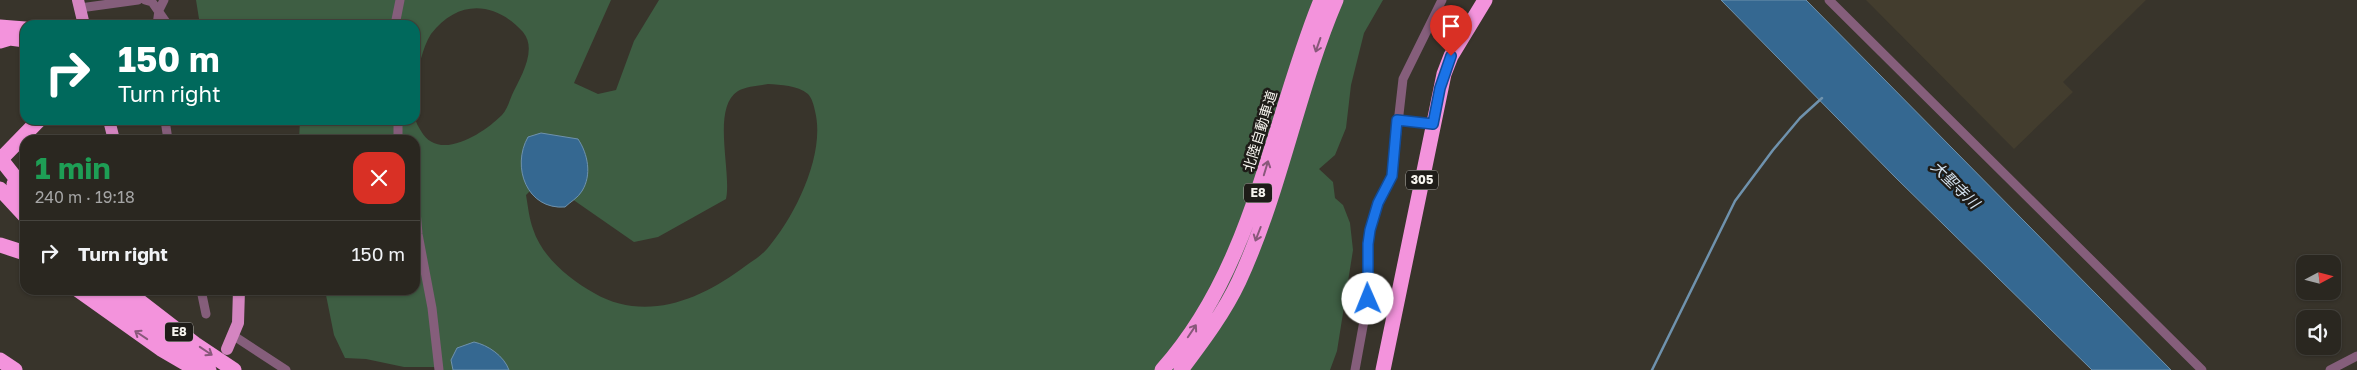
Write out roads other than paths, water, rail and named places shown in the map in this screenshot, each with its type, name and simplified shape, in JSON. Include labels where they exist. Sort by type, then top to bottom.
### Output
[{"type":"highway","name":"北陸自動車道","points":[[1162,370],[1206,309],[1240,244],[1265,172],[1297,64],[1321,0]]},
{"type":"highway","name":"E8","points":[[1181,370],[1220,315],[1238,282],[1253,248],[1276,183],[1311,64],[1336,0]]},
{"type":"highway","name":"305","points":[[1383,370],[1447,64],[1485,0]]},
{"type":"highway","points":[[0,27],[20,29]]},
{"type":"highway","points":[[0,40],[10,38],[20,39]]},
{"type":"highway","points":[[24,135],[34,125]]},
{"type":"highway","points":[[36,135],[44,125]]},
{"type":"highway","points":[[20,139],[0,159],[20,205]]},
{"type":"highway","points":[[12,187],[0,170],[20,151]]},
{"type":"highway","points":[[0,245],[20,251]]},
{"type":"highway","points":[[85,295],[154,344],[197,370]]},
{"type":"highway","name":"E8","points":[[110,295],[209,370]]},
{"type":"highway","name":"E8","points":[[131,295],[195,344],[234,370]]},
{"type":"highway","points":[[0,360],[15,370]]},
{"type":"main road","points":[[79,4],[83,20]]},
{"type":"main road","points":[[227,349],[234,336],[240,311],[239,295]]},
{"type":"street","points":[[79,4],[138,0]]},
{"type":"street","points":[[145,0],[152,2],[165,20]]},
{"type":"street","points":[[158,20],[159,10],[164,0]]},
{"type":"street","points":[[396,20],[400,0]]},
{"type":"street","points":[[1355,370],[1368,299],[1368,244],[1370,230],[1378,203],[1392,176],[1402,79],[1442,0]]},
{"type":"street","points":[[1829,0],[2202,370]]},
{"type":"street","points":[[1397,120],[1433,124]]},
{"type":"street","points":[[420,245],[432,308],[439,370]]},
{"type":"street","points":[[202,295],[206,314]]},
{"type":"street","points":[[234,336],[286,370]]},
{"type":"street","points":[[2330,370],[2357,356]]},
{"type":"water","name":"大聖寺川","points":[[1721,0],[1806,0],[2171,370],[2092,370],[1897,179]]},
{"type":"water","points":[[541,133],[578,139],[584,151],[588,165],[585,185],[578,196],[565,207],[552,206],[541,202],[532,194],[522,173],[523,149],[528,137]]},
{"type":"water","points":[[474,342],[495,352],[509,370],[453,370],[451,360],[457,348]]},
{"type":"waterway","points":[[1652,370],[1735,201],[1773,150],[1800,118],[1822,98]]}]
